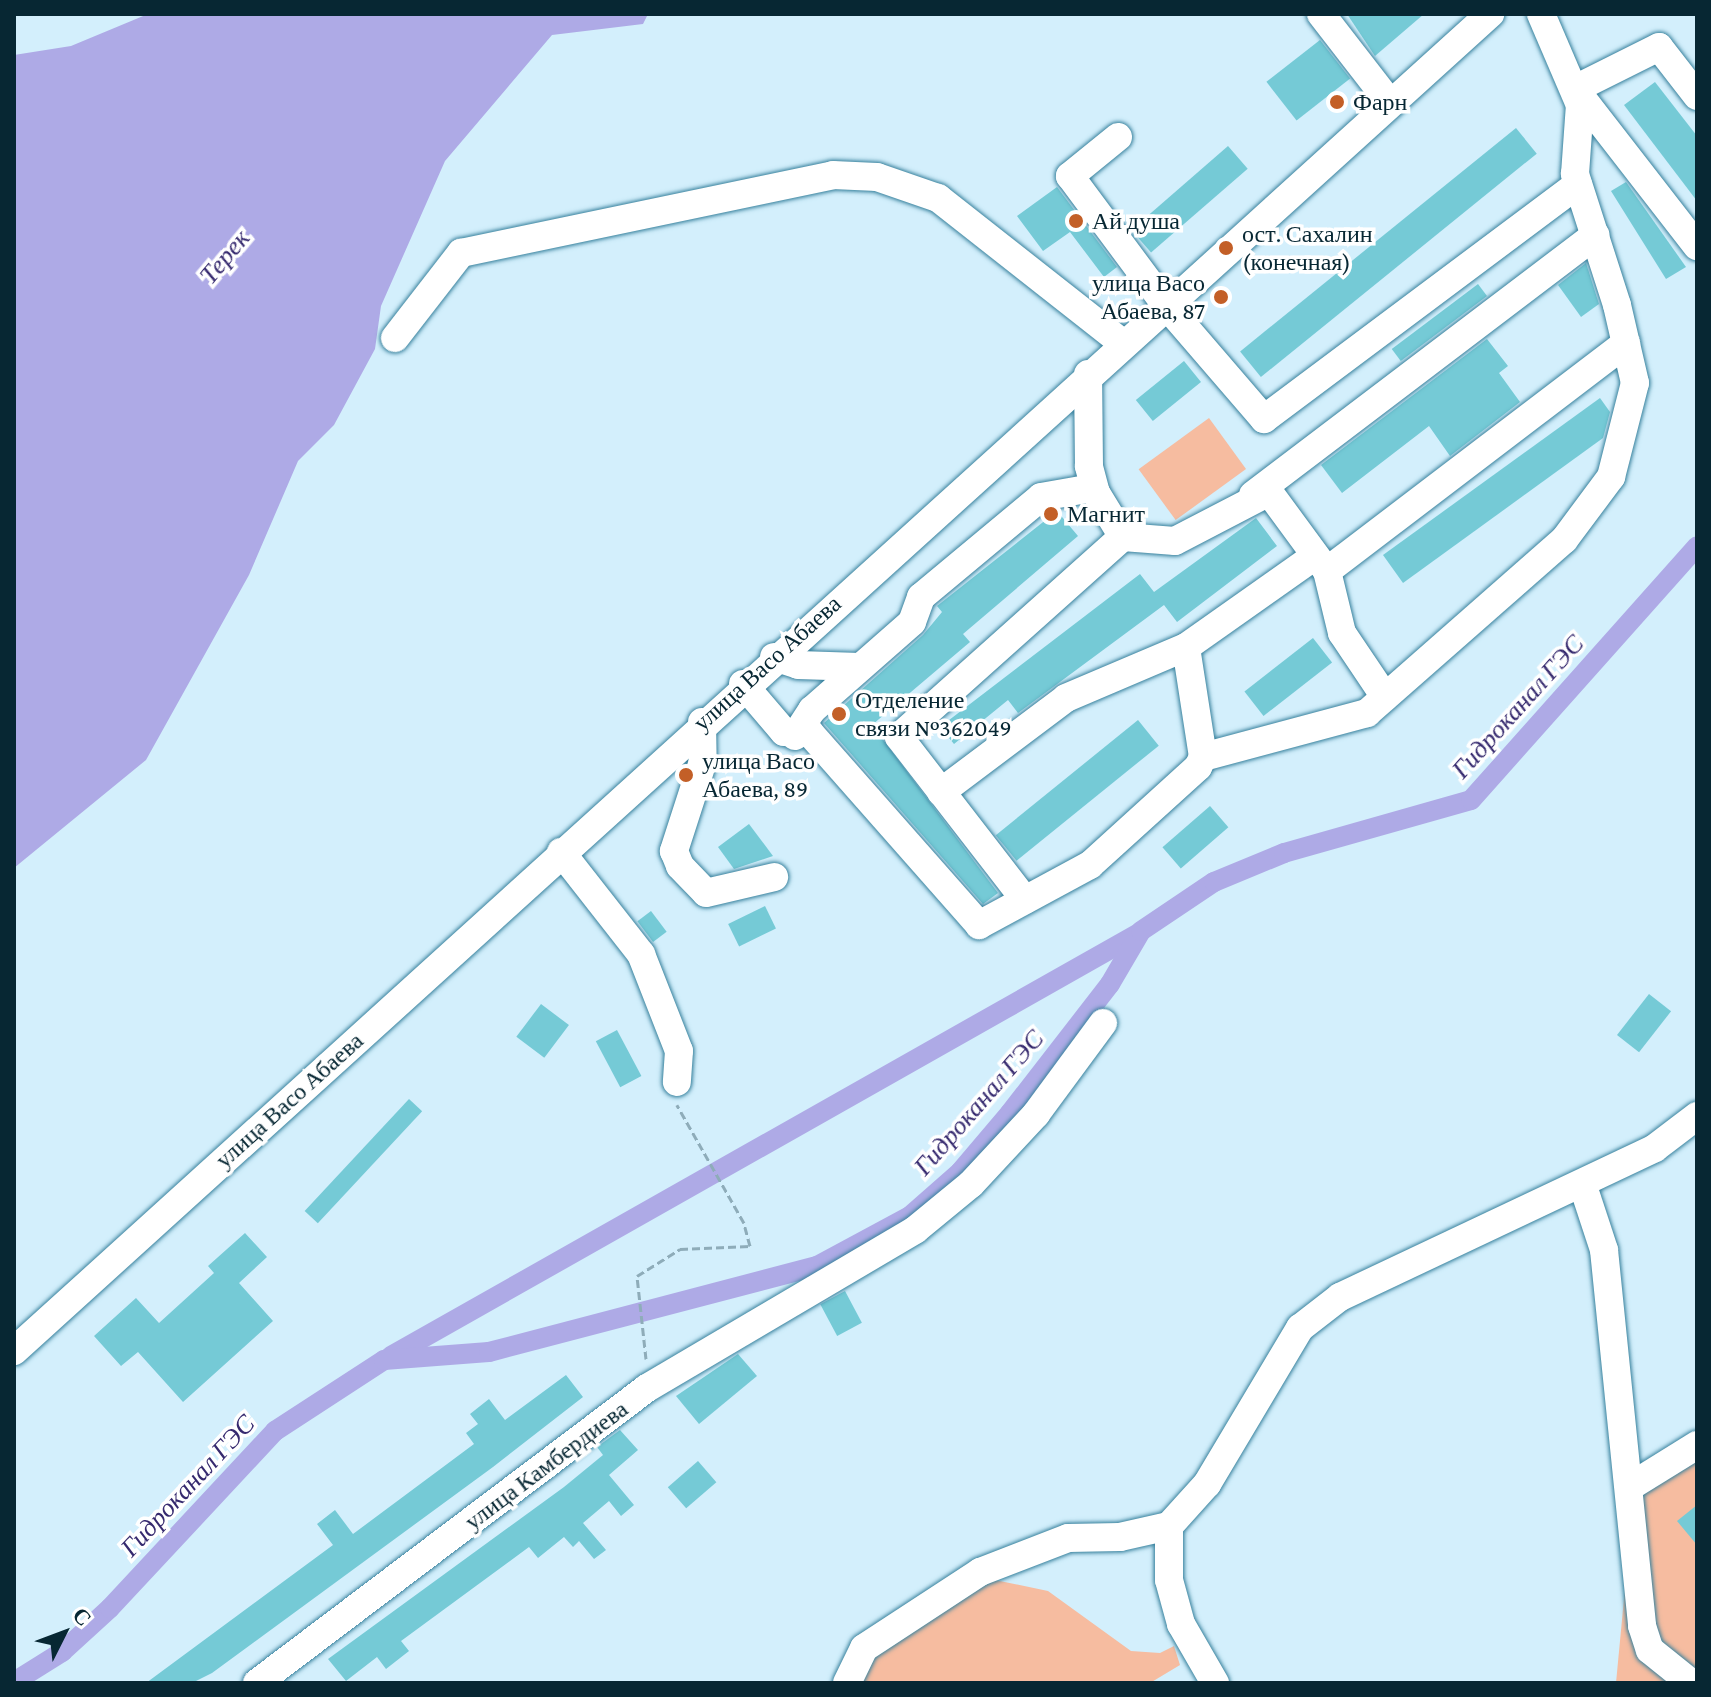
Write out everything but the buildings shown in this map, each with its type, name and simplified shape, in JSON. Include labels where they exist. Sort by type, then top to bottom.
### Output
[{"type":"street","points":[[1321,14],[1390,103]]},
{"type":"street","name":"улица Васо Абаева","points":[[14,1351],[743,684],[1490,14]]},
{"type":"street","points":[[1541,14],[1575,89],[1697,246]]},
{"type":"street","points":[[1575,89],[1659,47],[1697,96]]},
{"type":"street","points":[[795,736],[810,733],[979,925],[1090,865],[1179,788],[1203,757],[1347,721],[1385,697],[1564,540],[1611,477],[1631,416],[1635,383],[1626,343],[1578,184],[1575,89]]},
{"type":"street","points":[[1118,137],[1070,176],[1165,304],[1264,419],[1578,184]]},
{"type":"street","points":[[395,338],[461,253],[833,175],[877,177],[938,198],[1122,343]]},
{"type":"street","points":[[1025,900],[899,737],[1123,537],[1175,541],[1253,495],[1595,235]]},
{"type":"street","points":[[941,792],[1066,698],[1186,647],[1321,563],[1626,343]]},
{"type":"street","points":[[1088,374],[1084,429],[1096,493]]},
{"type":"street","points":[[795,736],[812,710],[912,622],[921,597],[1041,497],[1092,488],[1123,537]]},
{"type":"street","points":[[1253,495],[1269,492],[1321,563],[1342,633],[1385,697]]},
{"type":"street","points":[[1186,647],[1203,757]]},
{"type":"street","points":[[774,657],[798,665],[860,667]]},
{"type":"street","points":[[743,684],[795,736]]},
{"type":"street","points":[[702,722],[703,761],[674,851],[680,866],[706,893],[774,877]]},
{"type":"street","points":[[561,852],[641,954],[679,1051],[677,1082]]},
{"type":"street","name":"улица Камбердиева","points":[[257,1683],[647,1388],[851,1272],[971,1184],[1036,1114],[1103,1023]]},
{"type":"street","points":[[847,1683],[864,1648],[980,1572],[1068,1538],[1120,1537],[1169,1526],[1207,1484],[1300,1328],[1340,1297],[1583,1186],[1655,1148],[1697,1116]]},
{"type":"street","points":[[1583,1186],[1604,1250],[1646,1638],[1665,1667],[1691,1683]]},
{"type":"street","points":[[1631,1486],[1697,1445]]},
{"type":"street","points":[[1169,1526],[1169,1580],[1181,1624],[1215,1683]]},
{"type":"path","points":[[646,1333],[637,1293],[637,1276],[680,1249],[750,1246],[744,1223],[684,1118]]},
{"type":"shaded area","points":[[1209,418],[1246,469],[1176,520],[1139,469]]},
{"type":"shaded area","points":[[1697,1442],[1697,1683],[1616,1683],[1635,1483]]},
{"type":"shaded area","points":[[995,1580],[1048,1591],[1131,1651],[1160,1653],[1174,1646],[1180,1665],[1150,1683],[853,1683],[887,1639]]},
{"type":"water","name":"Терек","points":[[148,14],[648,14],[643,24],[552,35],[445,161],[381,306],[375,349],[334,425],[298,461],[249,575],[146,760],[14,868],[14,55],[71,46]]},
{"type":"waterway","name":"Гидроканал ГЭС","points":[[14,1682],[62,1652],[110,1608],[275,1431],[384,1360],[489,1352],[817,1266],[910,1216],[960,1172],[1010,1113],[1110,984],[1141,931],[1214,882],[1284,853],[1471,800],[1697,546]]},
{"type":"waterway","points":[[391,1356],[1139,933]]},
{"type":"place","name":"Фарн","points":[[1337,102]]},
{"type":"place","name":"Ай душа","points":[[1076,221]]},
{"type":"place","name":"ост. Сахалин (конечная)","points":[[1226,248]]},
{"type":"place","name":"улица Васо Абаева, 87","points":[[1221,297]]},
{"type":"place","name":"Магнит","points":[[1051,514]]},
{"type":"place","name":"Отделение связи №362049","points":[[839,714]]},
{"type":"place","name":"улица Васо Абаева, 89","points":[[686,775]]}]
